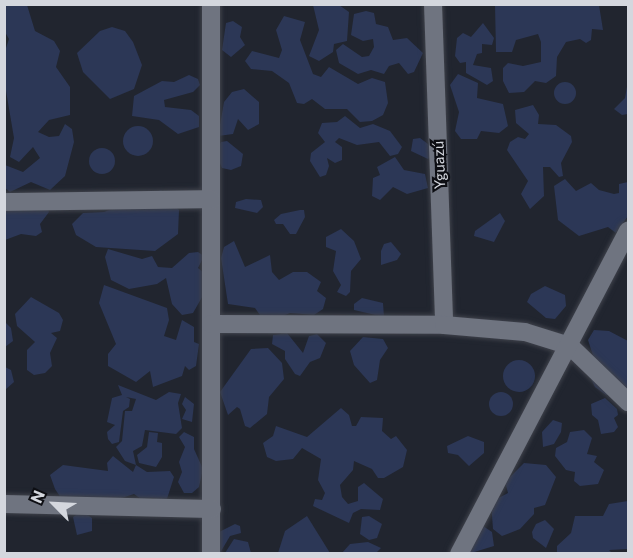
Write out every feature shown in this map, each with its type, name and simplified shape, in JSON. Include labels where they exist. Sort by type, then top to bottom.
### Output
[{"type":"street","points":[[210,4],[211,554]]},
{"type":"street","name":"Yguazú","points":[[433,4],[444,325]]},
{"type":"street","points":[[4,202],[211,199]]},
{"type":"street","points":[[459,554],[570,346],[628,231]]},
{"type":"street","points":[[211,324],[444,325],[525,332],[570,346],[628,402]]},
{"type":"street","points":[[4,504],[212,509]]},
{"type":"shaded area","points":[[5,4],[27,5],[35,31],[54,41],[60,51],[56,67],[70,87],[70,115],[49,120],[38,132],[49,137],[59,136],[65,124],[72,129],[74,142],[65,176],[50,190],[31,182],[10,192],[5,188],[5,165],[23,172],[40,158],[33,147],[19,162],[10,157],[14,138],[5,85],[5,51],[9,39],[5,32]]},
{"type":"shaded area","points":[[313,5],[339,5],[349,12],[347,41],[334,44],[333,52],[319,61],[309,56],[319,30]]},
{"type":"shaded area","points":[[495,5],[599,5],[603,30],[592,29],[591,40],[586,43],[580,39],[566,42],[557,57],[556,76],[546,83],[535,81],[524,92],[509,93],[503,81],[503,68],[508,63],[523,66],[541,62],[541,42],[538,34],[516,40],[512,52],[496,52]]},
{"type":"shaded area","points":[[366,11],[374,13],[376,24],[388,27],[393,40],[407,38],[423,53],[414,72],[408,74],[399,63],[389,66],[384,74],[371,70],[358,74],[339,63],[336,50],[343,44],[362,57],[369,56],[374,47],[373,39],[363,41],[351,35],[354,14]]},
{"type":"shaded area","points":[[284,16],[305,22],[300,40],[313,74],[321,77],[329,67],[358,84],[372,78],[385,82],[388,103],[383,115],[372,121],[360,122],[347,109],[325,109],[312,99],[304,104],[297,103],[289,83],[272,71],[251,69],[245,61],[252,51],[279,58],[282,50],[276,30]]},
{"type":"shaded area","points":[[233,21],[242,27],[240,37],[245,45],[231,57],[222,50],[226,23]]},
{"type":"shaded area","points":[[483,23],[494,38],[492,45],[482,44],[482,53],[477,54],[473,65],[491,68],[493,81],[487,85],[466,73],[466,62],[460,63],[455,56],[457,38],[463,33],[471,37]]},
{"type":"shaded area","points":[[112,27],[125,31],[133,42],[142,65],[134,89],[110,99],[83,72],[77,53],[100,31]]},
{"type":"shaded area","points":[[458,74],[478,83],[477,98],[503,104],[508,126],[499,133],[481,131],[477,139],[461,139],[455,131],[459,112],[450,85]]},
{"type":"shaded area","points":[[189,75],[198,79],[200,85],[193,92],[164,100],[165,107],[191,110],[199,116],[199,127],[178,134],[159,120],[132,116],[134,96],[162,81],[174,82]]},
{"type":"shaded area","points":[[628,81],[628,114],[622,115],[614,109],[625,98]]},
{"type":"shaded area","points":[[565,82],[573,85],[576,93],[573,101],[565,104],[557,101],[554,93],[557,85]]},
{"type":"shaded area","points":[[244,89],[259,102],[259,124],[248,130],[238,119],[233,134],[218,136],[224,102],[232,92]]},
{"type":"shaded area","points":[[533,105],[539,115],[538,124],[556,125],[571,136],[572,142],[561,163],[563,176],[559,177],[550,167],[543,167],[544,196],[530,209],[521,194],[528,181],[507,150],[510,142],[518,137],[525,139],[529,134],[516,123],[515,110]]},
{"type":"shaded area","points":[[345,116],[360,128],[373,124],[390,131],[402,147],[398,154],[390,156],[379,142],[357,145],[339,138],[335,142],[342,147],[342,160],[335,163],[327,158],[329,166],[326,175],[320,177],[310,161],[311,153],[325,142],[318,133],[322,123],[337,122]]},
{"type":"shaded area","points":[[138,126],[149,130],[153,141],[149,152],[138,156],[127,152],[123,141],[127,130]]},
{"type":"shaded area","points":[[420,138],[432,147],[432,156],[428,159],[411,151],[413,139]]},
{"type":"shaded area","points":[[227,141],[243,154],[241,166],[231,170],[222,168],[215,152],[221,142]]},
{"type":"shaded area","points":[[102,148],[112,151],[115,161],[112,171],[102,174],[92,171],[89,161],[92,151]]},
{"type":"shaded area","points":[[395,157],[404,170],[425,174],[428,188],[407,194],[393,187],[380,200],[372,196],[373,178],[380,175],[377,167]]},
{"type":"shaded area","points":[[565,179],[576,191],[591,183],[599,190],[614,194],[619,193],[619,184],[628,182],[628,216],[616,233],[608,227],[579,236],[558,220],[554,186]]},
{"type":"shaded area","points":[[161,190],[179,210],[178,234],[155,251],[96,247],[76,235],[72,224],[83,213],[104,212]]},
{"type":"shaded area","points":[[43,197],[49,212],[40,224],[42,232],[36,236],[21,234],[5,240],[5,208]]},
{"type":"shaded area","points":[[246,199],[261,200],[263,207],[257,213],[235,208],[236,202]]},
{"type":"shaded area","points":[[304,210],[305,217],[296,234],[290,234],[283,224],[276,224],[274,220],[281,214]]},
{"type":"shaded area","points":[[500,213],[505,221],[494,242],[474,236],[475,231]]},
{"type":"shaded area","points":[[341,229],[354,241],[361,259],[351,271],[350,292],[346,296],[337,292],[341,285],[333,271],[336,251],[326,247],[326,237]]},
{"type":"shaded area","points":[[234,241],[245,267],[270,255],[272,272],[279,280],[293,272],[307,272],[321,282],[317,291],[326,298],[323,309],[314,315],[290,313],[276,319],[262,318],[255,308],[228,304],[221,258],[224,247]]},
{"type":"shaded area","points":[[391,242],[401,254],[397,260],[381,265],[381,251],[384,244]]},
{"type":"shaded area","points":[[108,249],[142,259],[152,256],[158,267],[172,268],[189,253],[198,252],[204,256],[198,268],[204,273],[205,292],[193,313],[182,315],[172,304],[166,278],[157,284],[129,289],[111,280],[105,257]]},
{"type":"shaded area","points":[[104,285],[167,308],[169,320],[164,336],[176,340],[182,320],[194,327],[194,342],[199,344],[196,366],[189,370],[185,366],[182,376],[153,387],[150,371],[136,382],[108,366],[108,354],[116,344],[99,303]]},
{"type":"shaded area","points":[[545,286],[565,295],[566,306],[555,319],[546,318],[527,302],[531,294]]},
{"type":"shaded area","points":[[31,297],[59,313],[63,320],[60,331],[51,333],[57,338],[50,353],[52,366],[45,373],[34,375],[27,370],[27,350],[35,342],[17,326],[15,314]]},
{"type":"shaded area","points":[[362,298],[383,303],[384,317],[354,310],[354,304]]},
{"type":"shaded area","points":[[5,322],[11,328],[13,341],[5,347]]},
{"type":"shaded area","points":[[594,330],[609,331],[628,341],[628,390],[606,395],[595,387],[591,379],[596,365],[588,340]]},
{"type":"shaded area","points":[[287,333],[303,353],[309,336],[317,334],[326,343],[320,358],[310,362],[300,376],[295,374],[285,359],[285,351],[272,344],[273,335]]},
{"type":"shaded area","points":[[363,337],[383,339],[388,348],[380,360],[377,380],[370,383],[354,365],[350,351]]},
{"type":"shaded area","points":[[268,348],[282,363],[284,379],[269,397],[267,414],[250,428],[245,426],[240,409],[237,407],[228,415],[220,392],[251,349]]},
{"type":"shaded area","points":[[519,360],[530,365],[535,376],[530,387],[519,392],[508,387],[503,376],[508,365]]},
{"type":"shaded area","points":[[5,367],[11,370],[14,382],[5,390]]},
{"type":"shaded area","points":[[118,385],[156,400],[169,392],[181,394],[178,403],[182,428],[176,434],[145,430],[142,446],[133,451],[136,465],[125,461],[116,447],[122,441],[125,411],[132,411],[136,399],[126,397],[130,399],[129,407],[123,411],[119,442],[112,444],[108,439],[107,432],[115,425],[107,422],[112,398],[122,395]]},
{"type":"shaded area","points":[[501,392],[510,395],[513,404],[510,413],[501,416],[492,413],[489,404],[492,395]]},
{"type":"shaded area","points":[[185,397],[194,404],[192,422],[182,419],[186,410],[182,404]]},
{"type":"shaded area","points":[[605,398],[617,409],[618,415],[614,418],[618,427],[614,432],[601,434],[598,420],[592,415],[591,404]]},
{"type":"shaded area","points":[[341,408],[349,415],[352,426],[356,426],[361,417],[383,418],[382,431],[391,439],[396,436],[407,450],[403,467],[384,478],[378,478],[372,469],[354,461],[353,470],[340,485],[342,497],[348,504],[358,501],[358,487],[364,483],[383,499],[380,510],[361,509],[353,513],[349,523],[313,506],[315,499],[322,500],[325,493],[318,480],[321,459],[302,448],[293,459],[276,461],[267,457],[263,443],[273,436],[276,426],[307,437]]},
{"type":"shaded area","points":[[553,420],[562,423],[561,432],[554,444],[543,447],[542,432]]},
{"type":"shaded area","points":[[584,430],[592,438],[587,454],[597,456],[594,462],[604,470],[598,484],[580,486],[574,481],[575,472],[566,470],[555,456],[556,448],[567,442],[570,432]]},
{"type":"shaded area","points":[[149,432],[158,433],[157,442],[162,443],[162,457],[156,467],[139,463],[137,455],[147,447]]},
{"type":"shaded area","points":[[184,432],[194,437],[194,449],[203,469],[199,487],[192,493],[184,493],[178,482],[182,472],[179,462],[185,447],[179,437]]},
{"type":"shaded area","points":[[468,436],[484,442],[484,453],[469,466],[458,455],[448,453],[447,446]]},
{"type":"shaded area","points":[[113,456],[133,472],[136,465],[147,472],[170,471],[174,477],[166,502],[153,498],[141,499],[134,494],[113,501],[61,498],[50,475],[63,465],[108,471],[107,463]]},
{"type":"shaded area","points":[[524,463],[546,465],[556,477],[545,505],[534,508],[534,514],[520,529],[502,536],[493,529],[491,502],[508,493],[505,482]]},
{"type":"shaded area","points":[[628,501],[628,549],[609,550],[612,553],[557,553],[557,546],[571,533],[575,516],[603,516],[609,504]]},
{"type":"shaded area","points":[[82,511],[92,518],[92,531],[77,535],[73,517]]},
{"type":"shaded area","points":[[307,516],[330,553],[278,553],[285,531]]},
{"type":"shaded area","points":[[369,516],[382,524],[377,538],[369,540],[360,534],[362,517]]},
{"type":"shaded area","points":[[545,520],[554,529],[546,548],[533,538],[532,532],[536,524]]},
{"type":"shaded area","points":[[235,524],[240,526],[241,533],[230,536],[220,553],[214,552],[215,534]]},
{"type":"shaded area","points":[[483,526],[492,532],[494,546],[471,553],[470,544]]},
{"type":"shaded area","points":[[234,539],[248,542],[251,553],[225,553]]},
{"type":"shaded area","points":[[368,542],[381,548],[376,553],[342,553],[350,544]]}]
